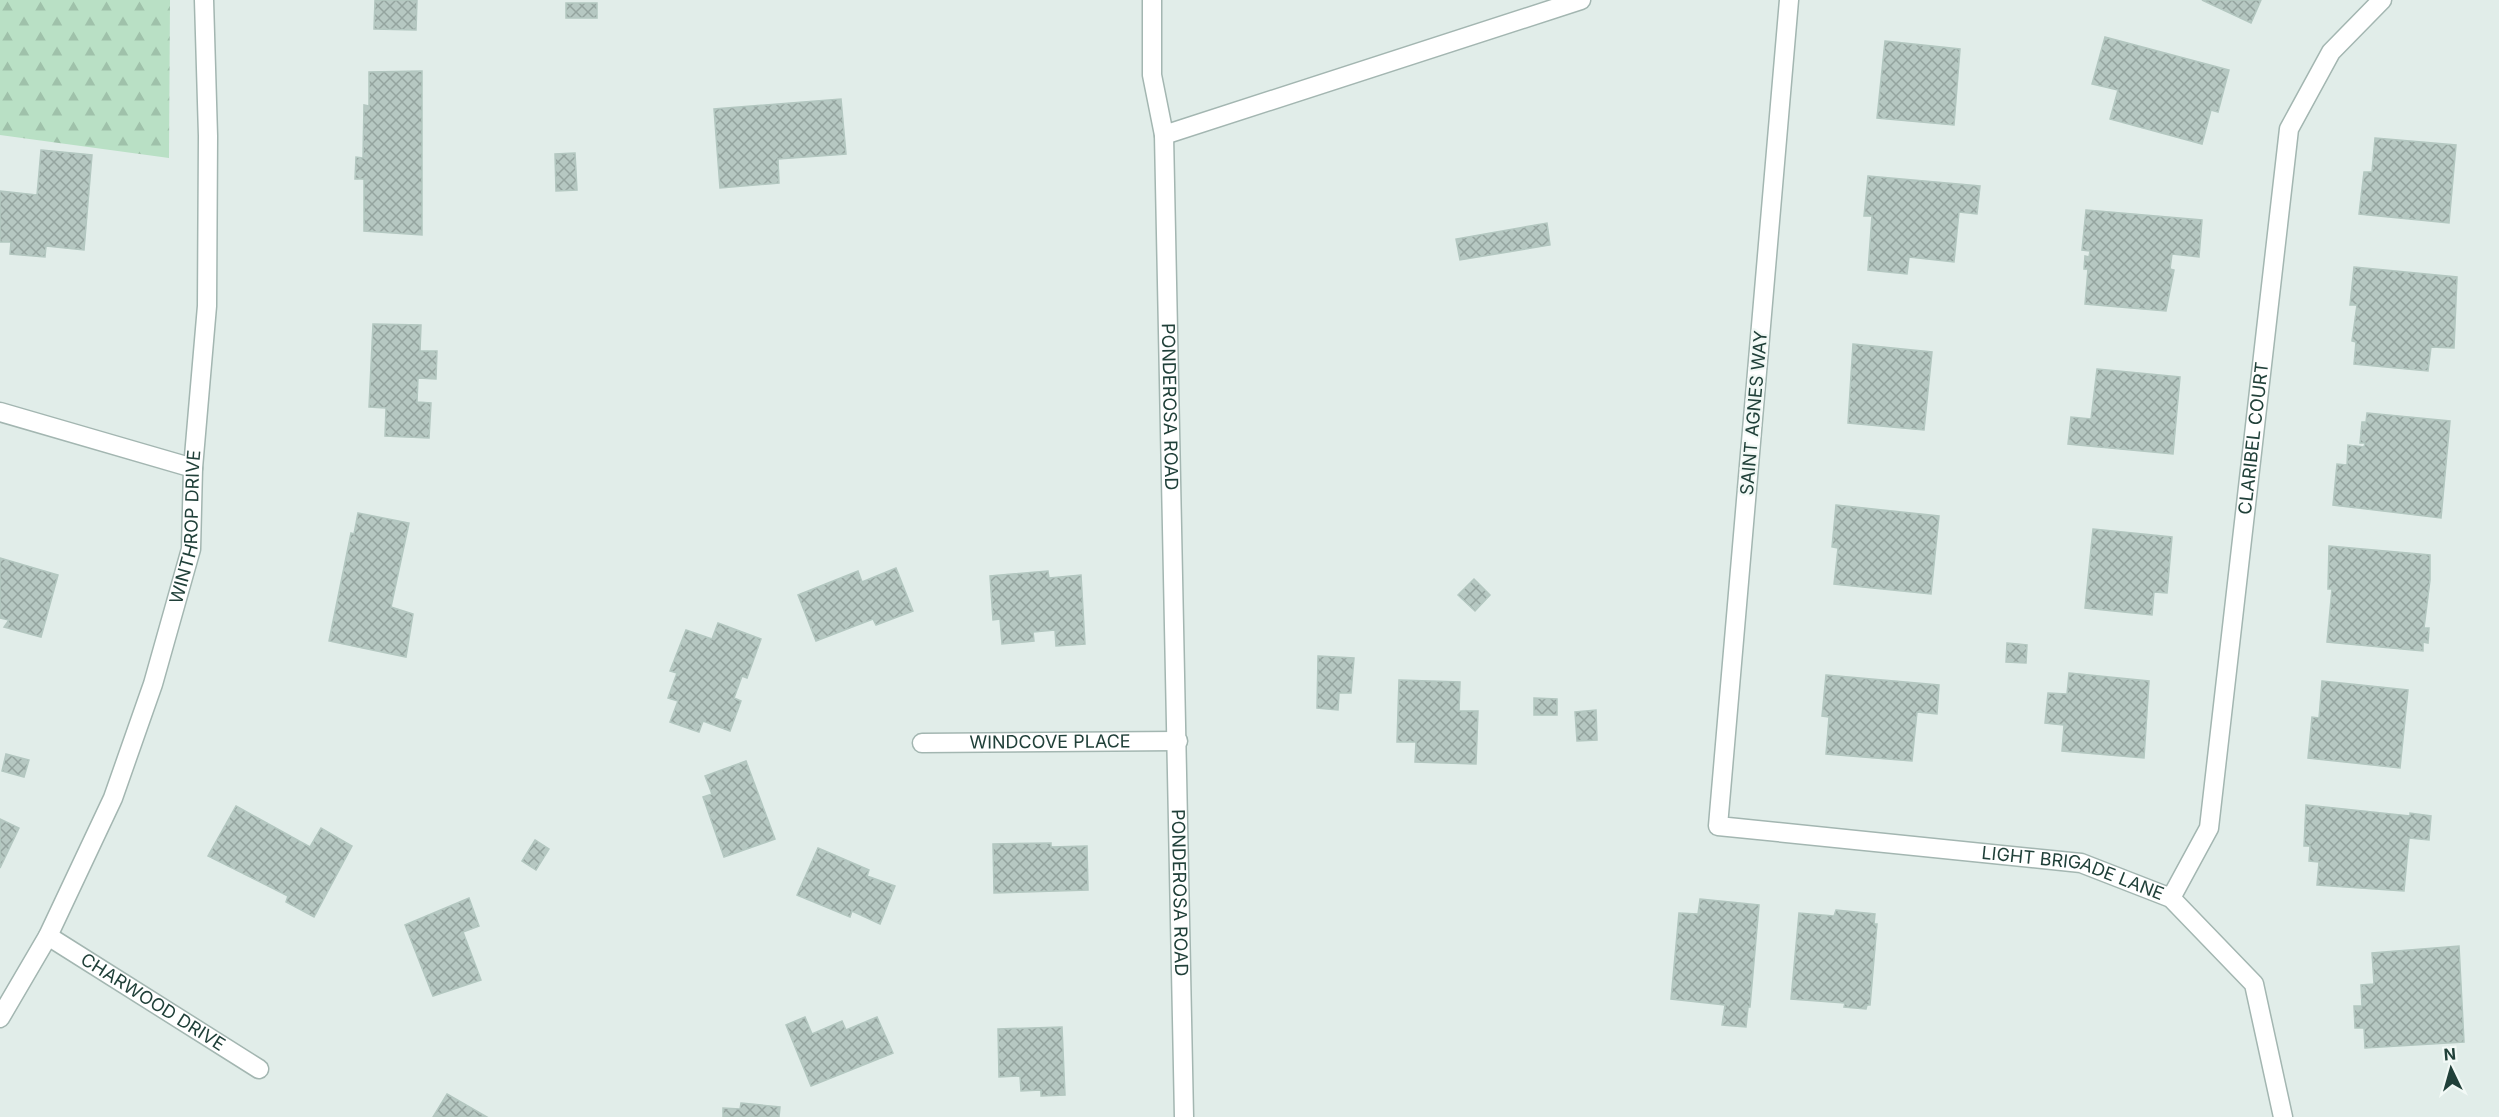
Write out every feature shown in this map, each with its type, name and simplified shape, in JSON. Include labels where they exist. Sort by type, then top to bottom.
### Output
[{"type":"street","name":"WINTHROP DRIVE","points":[[0,1018],[48,936],[113,798],[153,684],[191,549],[193,468],[207,306],[208,136],[204,0]]},
{"type":"street","name":"PONDEROSA ROAD","points":[[1152,0],[1152,75],[1164,135],[1184,1117]]},
{"type":"street","points":[[1164,135],[1581,0]]},
{"type":"street","name":"SAINT AGNES WAY","points":[[1718,826],[1789,0]]},
{"type":"street","name":"CLARIBEL COURT","points":[[2171,898],[2209,828],[2289,129],[2331,52],[2382,0]]},
{"type":"street","points":[[0,412],[193,468]]},
{"type":"street","name":"WINDCOVE PLACE","points":[[922,743],[1178,741]]},
{"type":"street","name":"LIGHT BRIGADE LANE","points":[[1718,826],[2081,863],[2171,898],[2254,984],[2283,1117]]},
{"type":"street","name":"CHARWOOD DRIVE","points":[[48,936],[259,1070]]},
{"type":"green space","points":[[0,0],[170,0],[169,158],[0,135]]},
{"type":"building","points":[[375,0],[417,0],[416,30],[374,29]]},
{"type":"building","points":[[2202,0],[2261,0],[2251,23]]},
{"type":"building","points":[[566,3],[597,3],[597,18],[566,18]]},
{"type":"building","points":[[2105,37],[2229,70],[2218,112],[2211,110],[2202,144],[2110,119],[2118,90],[2092,84]]},
{"type":"building","points":[[1885,41],[1960,49],[1954,125],[1877,118]]},
{"type":"building","points":[[422,71],[422,235],[364,231],[364,179],[355,179],[356,157],[363,158],[364,105],[369,106],[369,72]]},
{"type":"building","points":[[841,99],[846,154],[778,159],[779,183],[720,188],[714,109]]},
{"type":"building","points":[[2375,138],[2456,145],[2449,223],[2359,214],[2364,172],[2372,172]]},
{"type":"building","points":[[41,150],[92,155],[84,250],[46,246],[45,257],[10,254],[11,242],[0,242],[0,191],[37,195]]},
{"type":"building","points":[[575,153],[577,190],[556,191],[555,154]]},
{"type":"building","points":[[1868,176],[1980,186],[1977,214],[1959,212],[1954,262],[1909,257],[1907,274],[1868,270],[1872,216],[1864,216]]},
{"type":"building","points":[[2086,210],[2202,220],[2199,257],[2172,254],[2170,269],[2174,270],[2166,311],[2085,304],[2088,269],[2084,269],[2085,256],[2089,257],[2090,251],[2082,250]]},
{"type":"building","points":[[1547,223],[1550,245],[1460,260],[1456,239]]},
{"type":"building","points":[[2354,267],[2457,277],[2454,348],[2431,347],[2428,371],[2354,364],[2356,342],[2352,341],[2357,305],[2350,305]]},
{"type":"building","points":[[373,324],[421,325],[420,351],[437,351],[436,379],[418,378],[417,402],[431,403],[429,438],[385,436],[386,408],[369,407]]},
{"type":"building","points":[[1853,344],[1932,352],[1924,430],[1848,423]]},
{"type":"building","points":[[2097,369],[2180,377],[2173,454],[2068,444],[2071,417],[2091,419]]},
{"type":"building","points":[[2367,413],[2450,421],[2441,518],[2333,505],[2337,464],[2347,465],[2348,445],[2364,447],[2365,443],[2360,443],[2362,422],[2366,422]]},
{"type":"building","points":[[1836,505],[1939,516],[1931,594],[1834,584],[1838,548],[1832,547]]},
{"type":"building","points":[[358,513],[409,523],[391,607],[413,614],[406,657],[329,641],[351,533],[354,534]]},
{"type":"building","points":[[2093,529],[2172,537],[2167,593],[2154,592],[2152,615],[2085,608]]},
{"type":"building","points":[[2329,546],[2430,555],[2430,580],[2424,628],[2429,628],[2428,643],[2423,642],[2423,651],[2327,642],[2332,589],[2328,589]]},
{"type":"building","points":[[0,558],[58,575],[41,637],[4,627],[9,620],[0,618]]},
{"type":"building","points":[[896,568],[913,611],[876,625],[873,619],[816,641],[798,595],[858,571],[862,582]]},
{"type":"building","points":[[1048,571],[1049,578],[1081,575],[1085,644],[1056,646],[1055,630],[1033,632],[1034,641],[1002,644],[1000,619],[993,620],[990,576]]},
{"type":"building","points":[[1474,579],[1490,595],[1475,611],[1458,595]]},
{"type":"building","points":[[718,623],[761,639],[747,678],[742,676],[734,698],[741,701],[730,731],[703,721],[699,732],[670,722],[678,701],[668,698],[677,673],[670,671],[686,630],[712,639]]},
{"type":"building","points":[[2007,643],[2027,645],[2026,663],[2006,662]]},
{"type":"building","points":[[1318,656],[1354,658],[1351,693],[1339,693],[1338,710],[1317,708]]},
{"type":"building","points":[[2069,673],[2149,681],[2144,758],[2062,751],[2064,725],[2045,723],[2048,693],[2067,694]]},
{"type":"building","points":[[1826,675],[1939,685],[1937,714],[1917,712],[1912,761],[1826,754],[1829,717],[1822,716]]},
{"type":"building","points":[[1399,680],[1460,682],[1459,711],[1478,711],[1476,764],[1415,762],[1416,742],[1397,742]]},
{"type":"building","points":[[2322,681],[2408,690],[2400,768],[2308,758],[2312,717],[2319,718]]},
{"type":"building","points":[[1534,698],[1557,699],[1557,715],[1534,715]]},
{"type":"building","points":[[1596,710],[1597,740],[1577,741],[1575,712]]},
{"type":"building","points":[[6,754],[29,760],[24,777],[2,771]]},
{"type":"building","points":[[746,761],[775,839],[724,857],[703,797],[712,794],[705,776]]},
{"type":"building","points":[[2306,805],[2410,816],[2410,813],[2431,816],[2429,840],[2409,838],[2404,891],[2317,885],[2319,862],[2309,861],[2310,846],[2304,846]]},
{"type":"building","points":[[236,806],[310,847],[321,828],[352,846],[314,917],[286,902],[288,896],[208,856]]},
{"type":"building","points":[[0,819],[19,828],[0,868]]},
{"type":"building","points":[[535,840],[549,849],[536,870],[522,861]]},
{"type":"building","points":[[1051,843],[1051,847],[1087,846],[1088,890],[994,893],[993,844]]},
{"type":"building","points":[[818,848],[869,870],[867,876],[895,886],[880,924],[852,911],[850,917],[797,895]]},
{"type":"building","points":[[469,898],[479,926],[463,932],[481,980],[433,996],[405,925]]},
{"type":"building","points":[[1700,899],[1759,905],[1750,1007],[1748,1007],[1746,1027],[1722,1025],[1725,1005],[1671,999],[1679,913],[1698,914]]},
{"type":"building","points":[[1836,910],[1875,914],[1874,924],[1877,924],[1870,1005],[1867,1005],[1866,1009],[1844,1007],[1845,1003],[1791,999],[1799,913],[1834,916]]},
{"type":"building","points":[[2459,946],[2464,1042],[2365,1048],[2364,1028],[2355,1028],[2354,1006],[2362,1006],[2361,985],[2374,984],[2372,953]]},
{"type":"building","points":[[805,1017],[812,1034],[842,1021],[846,1030],[877,1017],[893,1053],[811,1086],[786,1025]]},
{"type":"building","points":[[1062,1027],[1065,1095],[1041,1096],[1041,1090],[1021,1091],[1020,1076],[999,1077],[998,1029]]},
{"type":"building","points":[[447,1094],[487,1117],[433,1117]]},
{"type":"building","points":[[741,1103],[780,1107],[779,1117],[723,1117],[723,1108],[740,1109]]}]
